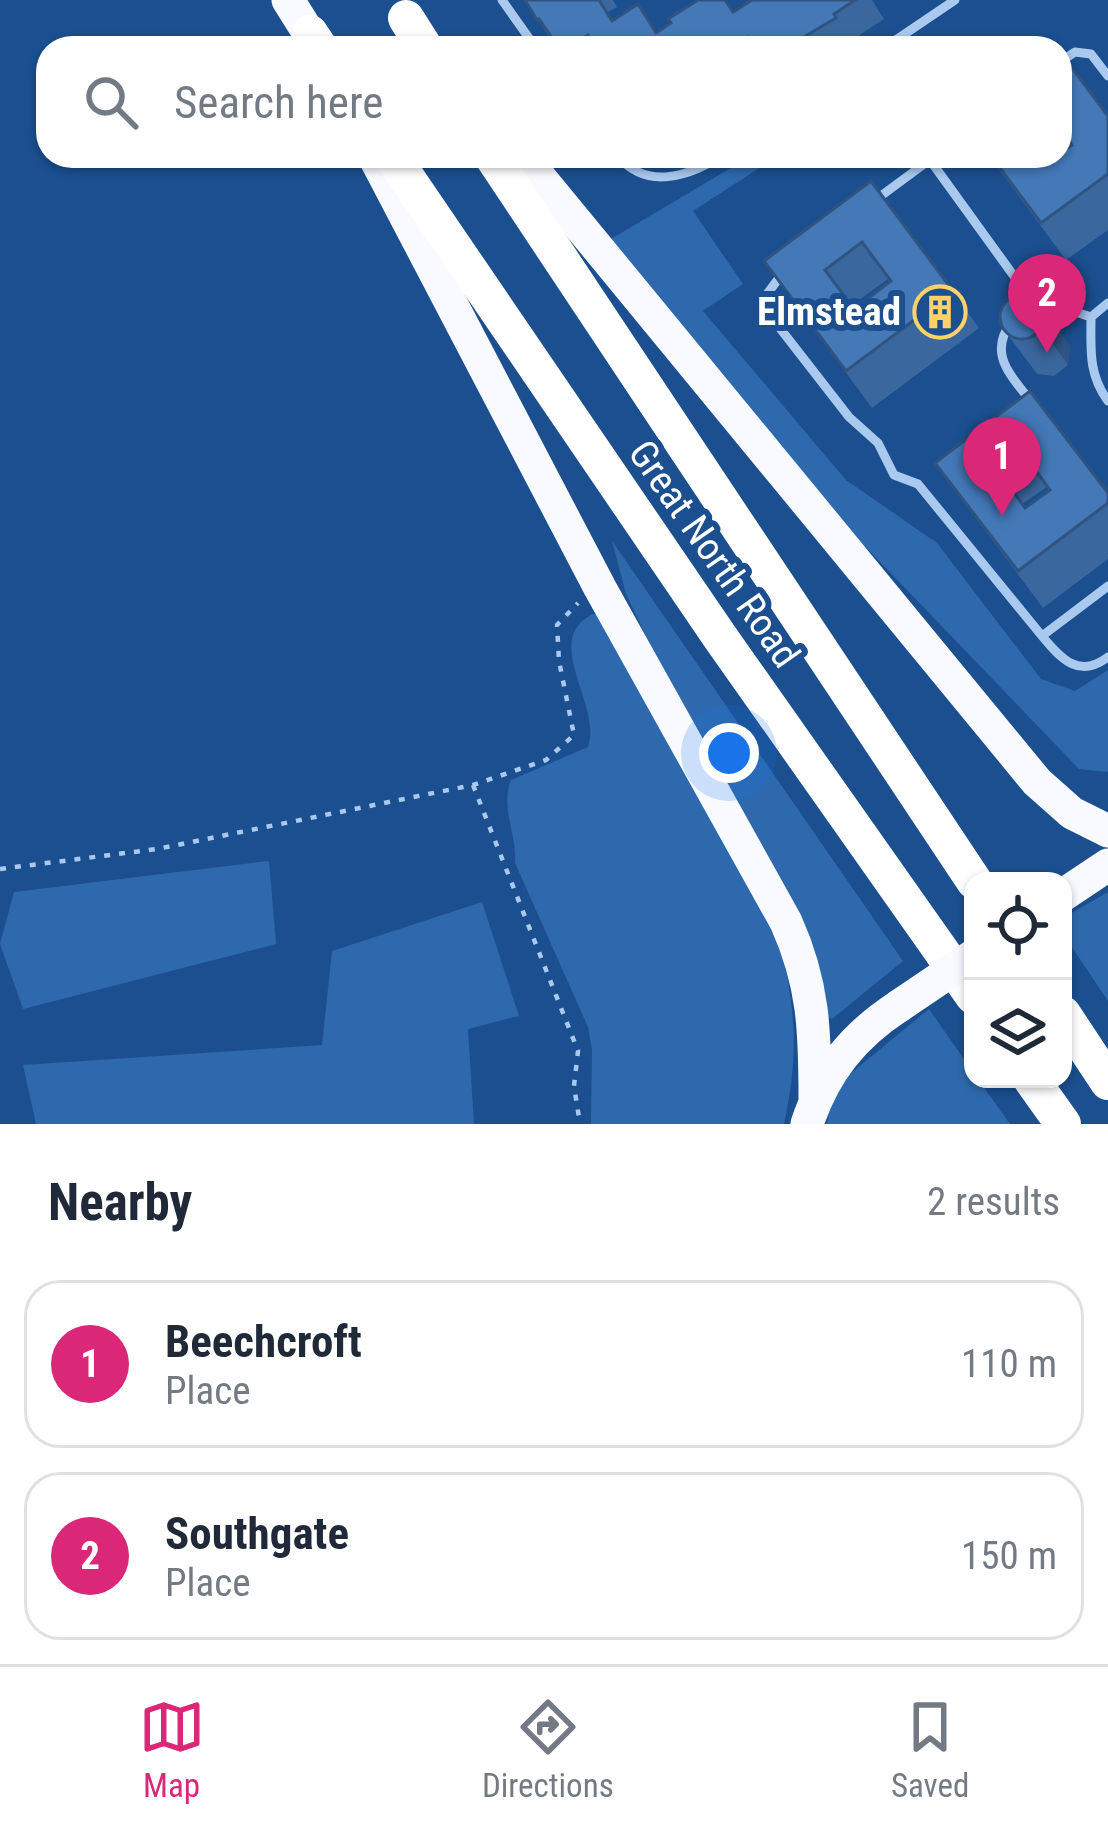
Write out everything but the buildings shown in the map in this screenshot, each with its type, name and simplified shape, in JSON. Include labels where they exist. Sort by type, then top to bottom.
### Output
[{"type":"highway","points":[[289,0],[312,36]]},
{"type":"highway","points":[[380,168],[600,588],[800,952],[814,1006],[811,1112]]},
{"type":"highway","name":"Great North Road","points":[[400,168],[707,619],[964,983]]},
{"type":"highway","name":"Great North Road","points":[[500,168],[968,872]]},
{"type":"highway","points":[[532,168],[1037,782],[1072,813],[1108,831]]},
{"type":"highway","points":[[1072,889],[1108,865]]},
{"type":"highway","points":[[811,1112],[850,1046],[964,962]]},
{"type":"highway","points":[[1072,1028],[1108,1082]]},
{"type":"highway","points":[[1037,1088],[1063,1124]]},
{"type":"lane","points":[[502,0],[528,36]]},
{"type":"lane","points":[[902,36],[955,0]]},
{"type":"lane","points":[[1072,54],[1091,54],[1108,76]]},
{"type":"lane","points":[[627,168],[658,178],[702,168]]},
{"type":"lane","points":[[862,209],[918,168]]},
{"type":"lane","points":[[939,168],[1029,297],[1091,317]]},
{"type":"lane","points":[[795,262],[767,294],[772,318],[849,417],[878,443],[894,475],[918,484],[1063,661],[1074,666],[1097,665],[1108,657]]},
{"type":"lane","points":[[1029,297],[999,344],[1003,365],[1029,400]]},
{"type":"lane","points":[[1108,303],[1091,317],[1090,364],[1095,383],[1108,400]]},
{"type":"lane","points":[[1042,635],[1108,586]]},
{"type":"path","points":[[0,869],[158,849],[473,785],[546,760],[574,735],[556,625],[575,604],[600,588]]},
{"type":"path","points":[[473,785],[565,1009],[578,1051],[574,1086],[580,1124]]},
{"type":"shaded area","points":[[731,168],[759,168],[693,211],[743,284],[703,311],[846,480],[937,543],[1041,679],[1075,691],[1108,670],[1108,772],[1079,769],[858,539],[611,239]]},
{"type":"shaded area","points":[[612,541],[903,961],[832,1019],[827,1017],[626,594]]},
{"type":"shaded area","points":[[593,614],[600,615],[780,943],[794,1033],[784,1124],[591,1124],[588,1027],[515,863],[507,800],[511,780],[588,747],[588,712],[572,640],[578,625]]},
{"type":"shaded area","points":[[269,861],[276,944],[23,1009],[0,944],[14,892]]},
{"type":"shaded area","points":[[1108,892],[1108,1001],[1072,947],[1072,913]]},
{"type":"shaded area","points":[[482,902],[519,1016],[468,1029],[474,1124],[36,1124],[23,1065],[322,1045],[332,951]]},
{"type":"shaded area","points":[[929,1009],[964,1059],[964,1088],[984,1088],[1010,1124],[827,1124],[833,1088]]},
{"type":"place","name":"Elmstead","points":[[940,312]]},
{"type":"place","name":"Southgate","points":[[1047,353]]},
{"type":"place","name":"Beechcroft","points":[[1002,516]]}]
